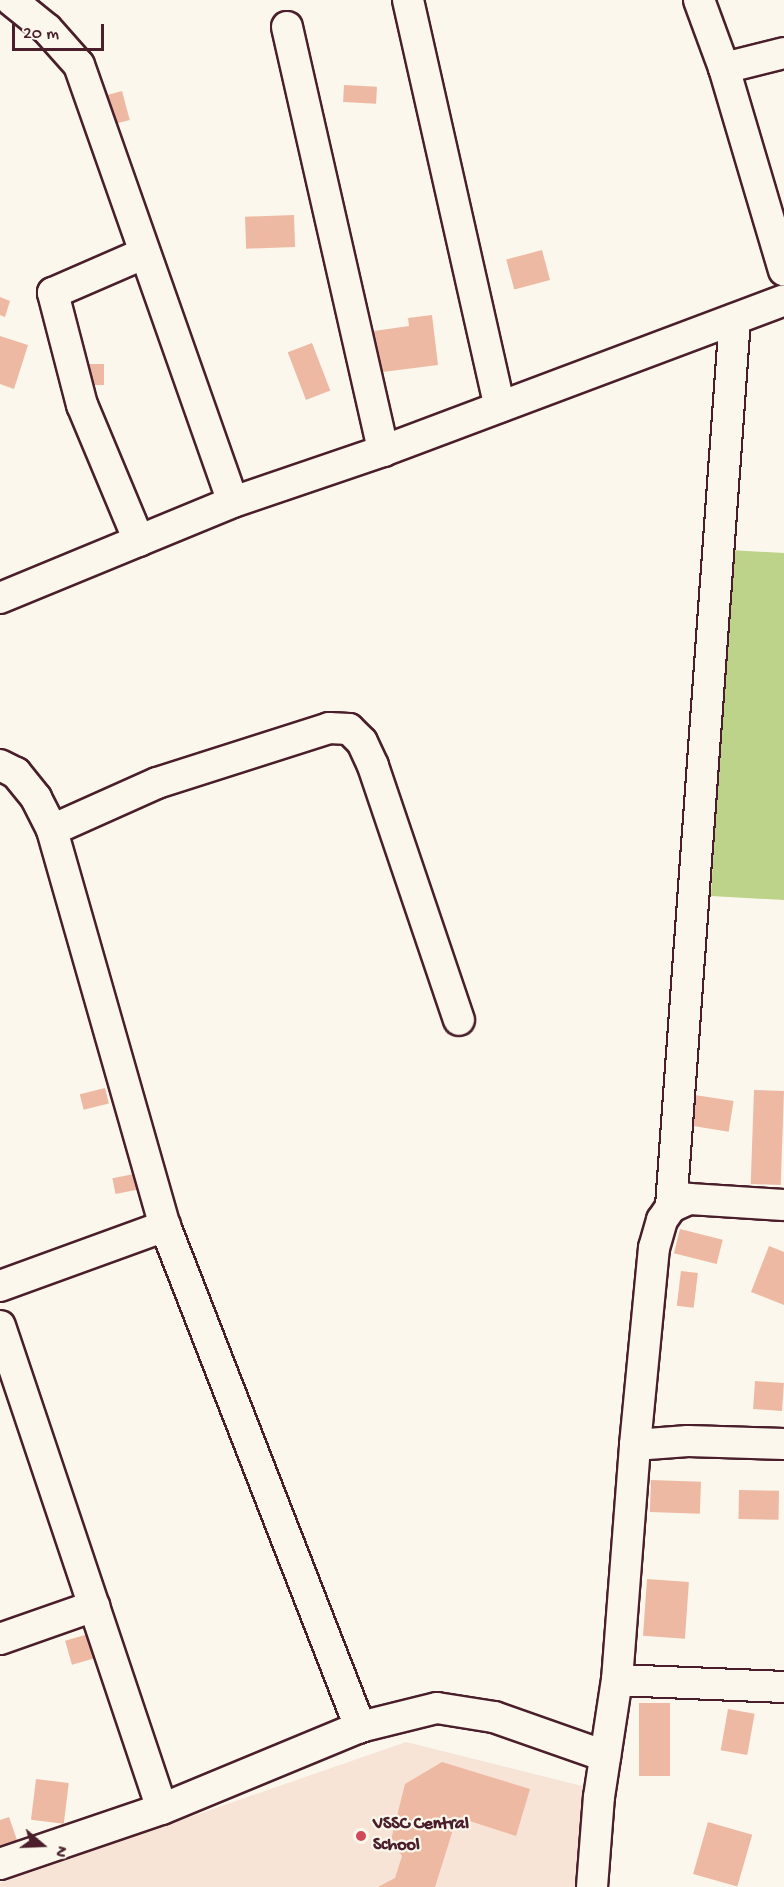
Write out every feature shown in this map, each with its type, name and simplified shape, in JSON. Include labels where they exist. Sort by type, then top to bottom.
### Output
[{"type":"street","points":[[11,0],[48,30],[79,65],[233,502]]},
{"type":"street","points":[[408,0],[500,407]]},
{"type":"street","points":[[699,0],[724,68],[784,270]]},
{"type":"street","points":[[287,27],[383,451]]},
{"type":"street","points":[[724,68],[784,53]]},
{"type":"street","points":[[139,541],[82,405],[53,293],[145,253]]},
{"type":"street","points":[[0,598],[233,502],[383,451],[784,300]]},
{"type":"street","points":[[592,1887],[606,1756],[617,1680],[635,1445],[654,1248],[662,1220],[671,1207],[735,319]]},
{"type":"street","points":[[52,830],[158,783],[329,728],[349,729],[362,742],[374,766],[459,1020]]},
{"type":"street","points":[[0,765],[16,773],[36,798],[52,830],[165,1226],[360,1727]]},
{"type":"street","points":[[671,1207],[689,1199],[784,1205]]},
{"type":"street","points":[[0,1286],[165,1226]]},
{"type":"street","points":[[0,1326],[162,1809]]},
{"type":"street","points":[[635,1445],[688,1441],[784,1444]]},
{"type":"street","points":[[0,1639],[94,1606]]},
{"type":"street","points":[[617,1680],[784,1687]]},
{"type":"street","points":[[0,1864],[162,1809],[360,1727],[437,1708],[468,1710],[606,1756]]},
{"type":"shaded area","name":"VSSC Central School","points":[[406,1742],[590,1788],[581,1887],[0,1887],[0,1883]]},
{"type":"green space","points":[[729,550],[784,553],[784,900],[711,896]]},
{"type":"building","points":[[344,85],[377,87],[376,104],[343,102]]},
{"type":"building","points":[[122,91],[130,120],[114,124],[107,95]]},
{"type":"building","points":[[294,215],[295,247],[246,249],[245,217]]},
{"type":"building","points":[[542,250],[550,280],[514,290],[506,260]]},
{"type":"building","points":[[0,297],[10,301],[5,317],[0,315]]},
{"type":"building","points":[[432,315],[438,365],[351,376],[346,335],[409,326],[408,318]]},
{"type":"building","points":[[0,336],[28,345],[14,389],[0,384]]},
{"type":"building","points":[[312,343],[330,391],[306,400],[288,352]]},
{"type":"building","points":[[84,364],[104,364],[104,385],[84,385]]},
{"type":"building","points":[[105,1088],[109,1104],[84,1110],[80,1094]]},
{"type":"building","points":[[754,1090],[784,1091],[781,1185],[751,1184]]},
{"type":"building","points":[[695,1095],[734,1101],[729,1132],[690,1126]]},
{"type":"building","points":[[134,1174],[137,1190],[115,1194],[112,1178]]},
{"type":"building","points":[[680,1229],[723,1240],[717,1264],[674,1253]]},
{"type":"building","points":[[769,1246],[784,1252],[784,1305],[751,1292]]},
{"type":"building","points":[[681,1271],[698,1273],[694,1308],[677,1306]]},
{"type":"building","points":[[755,1381],[784,1383],[782,1411],[753,1409]]},
{"type":"building","points":[[651,1480],[701,1482],[700,1514],[650,1512]]},
{"type":"building","points":[[739,1490],[779,1491],[778,1520],[738,1519]]},
{"type":"building","points":[[647,1579],[689,1582],[685,1639],[643,1636]]},
{"type":"building","points":[[92,1633],[99,1657],[72,1665],[65,1641]]},
{"type":"building","points":[[639,1703],[670,1703],[670,1776],[639,1776]]},
{"type":"building","points":[[728,1709],[755,1714],[747,1755],[721,1750]]},
{"type":"building","points":[[442,1762],[530,1789],[516,1836],[457,1817],[435,1887],[378,1887],[395,1878],[402,1856],[391,1840],[405,1784]]},
{"type":"building","points":[[36,1779],[69,1783],[64,1824],[31,1820]]},
{"type":"building","points":[[9,1817],[18,1843],[0,1849],[0,1820]]},
{"type":"building","points":[[708,1822],[752,1835],[737,1887],[693,1874]]},
{"type":"place","name":"VSSC Central School","points":[[361,1836]]}]
